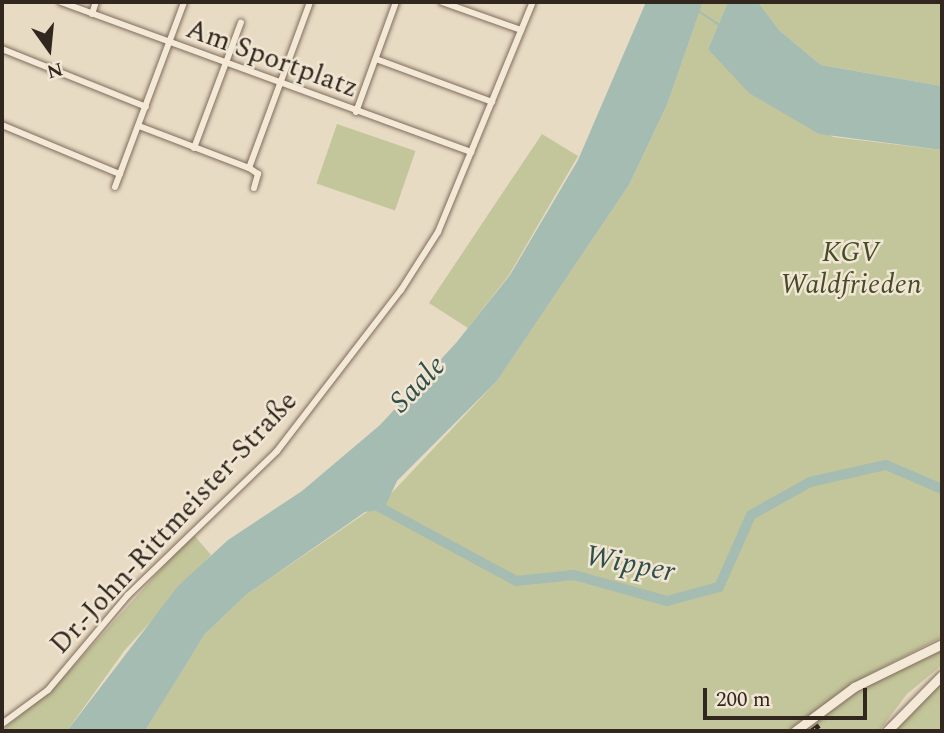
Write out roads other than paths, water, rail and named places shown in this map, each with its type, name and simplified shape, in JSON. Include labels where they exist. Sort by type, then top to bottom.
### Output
[{"type":"street","name":"Am Sportplatz","points":[[61,2],[225,65],[471,152]]},
{"type":"street","points":[[92,14],[96,2]]},
{"type":"street","points":[[115,187],[184,2]]},
{"type":"street","points":[[249,168],[310,2]]},
{"type":"street","points":[[356,112],[396,2]]},
{"type":"street","points":[[442,2],[521,30]]},
{"type":"street","name":"Dr.-John-Rittmeister-Straße","points":[[2,724],[48,690],[128,595],[277,451],[418,267],[471,152],[533,2]]},
{"type":"street","points":[[194,148],[241,22]]},
{"type":"street","points":[[2,49],[146,107]]},
{"type":"street","points":[[376,59],[492,102]]},
{"type":"street","points":[[2,125],[120,174]]},
{"type":"street","points":[[139,126],[249,168],[258,174],[254,188]]},
{"type":"street","points":[[795,731],[854,687],[942,644]]},
{"type":"street","points":[[887,731],[942,675]]},
{"type":"water","name":"Saale","points":[[646,2],[703,2],[667,105],[629,185],[497,381],[397,481],[384,509],[365,512],[246,595],[205,634],[145,731],[67,731],[178,586],[228,540],[302,491],[380,425],[456,343],[510,275],[578,160]]},
{"type":"water","points":[[728,2],[758,2],[779,30],[821,65],[942,86],[942,150],[819,134],[749,93],[708,49]]},
{"type":"waterway","points":[[700,12],[719,25]]},
{"type":"waterway","name":"Wipper","points":[[372,503],[516,581],[574,575],[667,601],[719,587],[751,515],[810,482],[886,465],[942,489]]},
{"type":"railway","points":[[811,731],[819,725]]},
{"type":"park label","name":"KGV Waldfrieden","points":[[851,269]]}]
